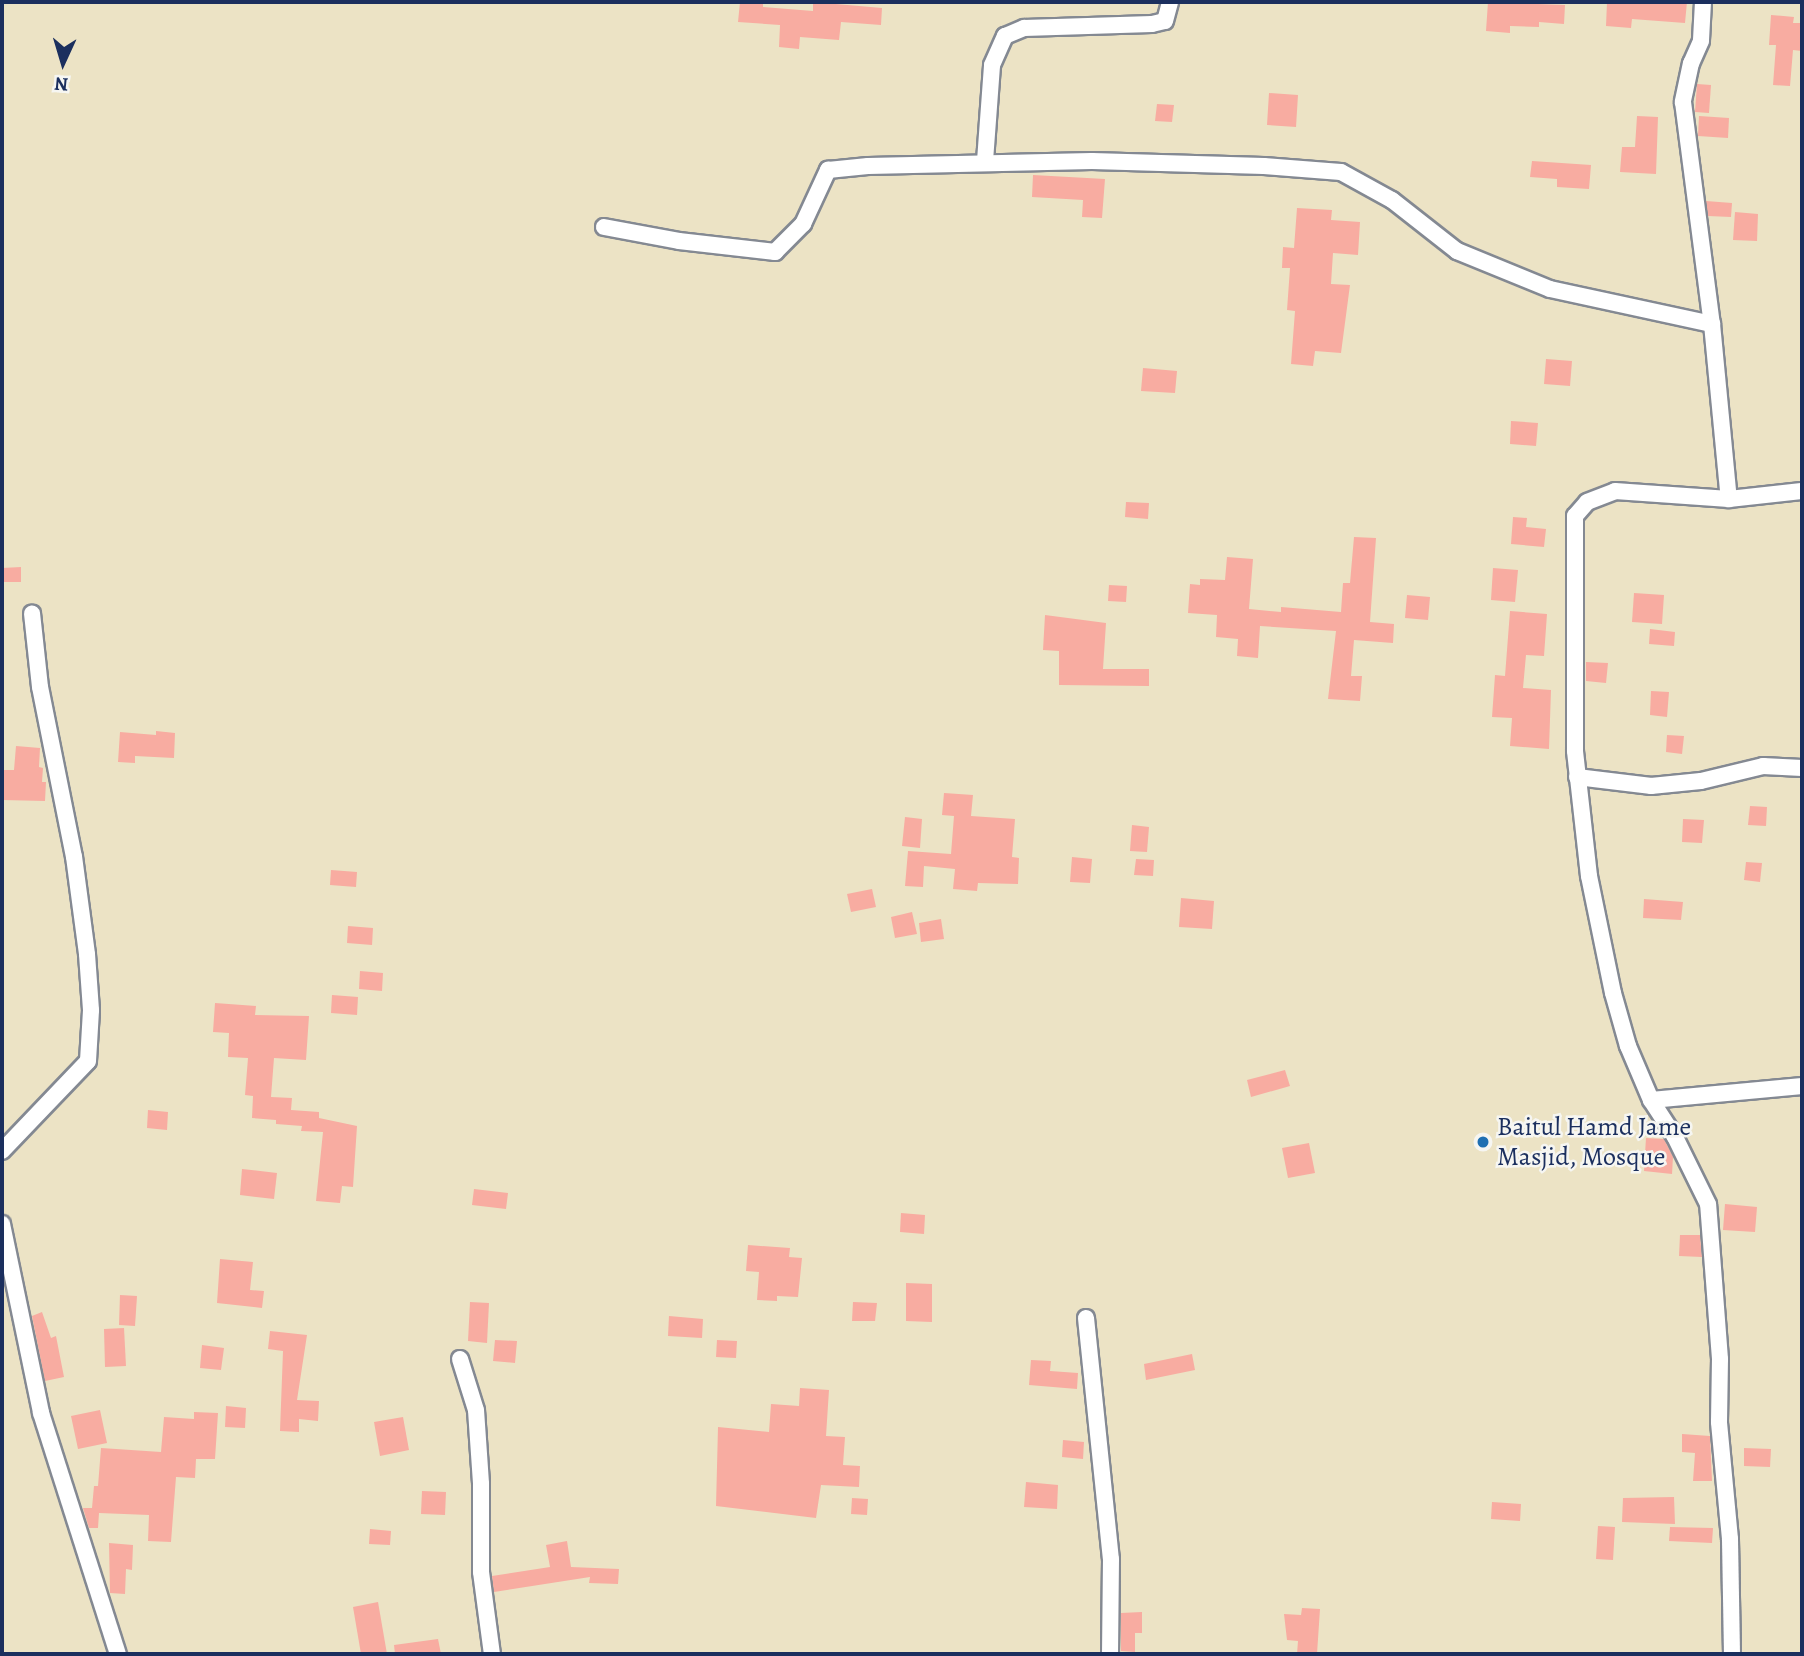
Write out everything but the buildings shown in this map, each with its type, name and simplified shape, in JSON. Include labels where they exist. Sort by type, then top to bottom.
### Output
[{"type":"street","points":[[985,161],[992,65],[1005,36],[1024,28],[1152,24],[1165,20],[1170,2]]},
{"type":"street","points":[[1703,2],[1701,41],[1691,63],[1683,102],[1712,324],[1729,499]]},
{"type":"street","points":[[604,227],[679,241],[775,252],[803,224],[828,170],[985,161],[1264,166],[1341,172],[1392,200],[1457,251],[1515,275],[1550,289],[1712,324]]},
{"type":"street","points":[[1732,1654],[1730,1539],[1719,1422],[1720,1359],[1708,1204],[1675,1137],[1651,1100],[1628,1046],[1613,993],[1590,876],[1577,777],[1575,516],[1587,502],[1615,491],[1729,499],[1802,491]]},
{"type":"street","points":[[2,1151],[88,1062],[91,1010],[87,954],[74,857],[40,687],[32,613]]},
{"type":"street","points":[[1577,777],[1651,786],[1702,780],[1763,766],[1802,768]]},
{"type":"street","points":[[1651,1100],[1802,1086]]},
{"type":"street","points":[[2,1224],[40,1413],[118,1654]]},
{"type":"street","points":[[1086,1318],[1111,1559],[1110,1654]]},
{"type":"street","points":[[460,1359],[475,1410],[481,1484],[481,1572],[492,1654]]},
{"type":"place","name":"Baitul Hamd Jame Masjid, Mosque","points":[[1483,1142]]}]
